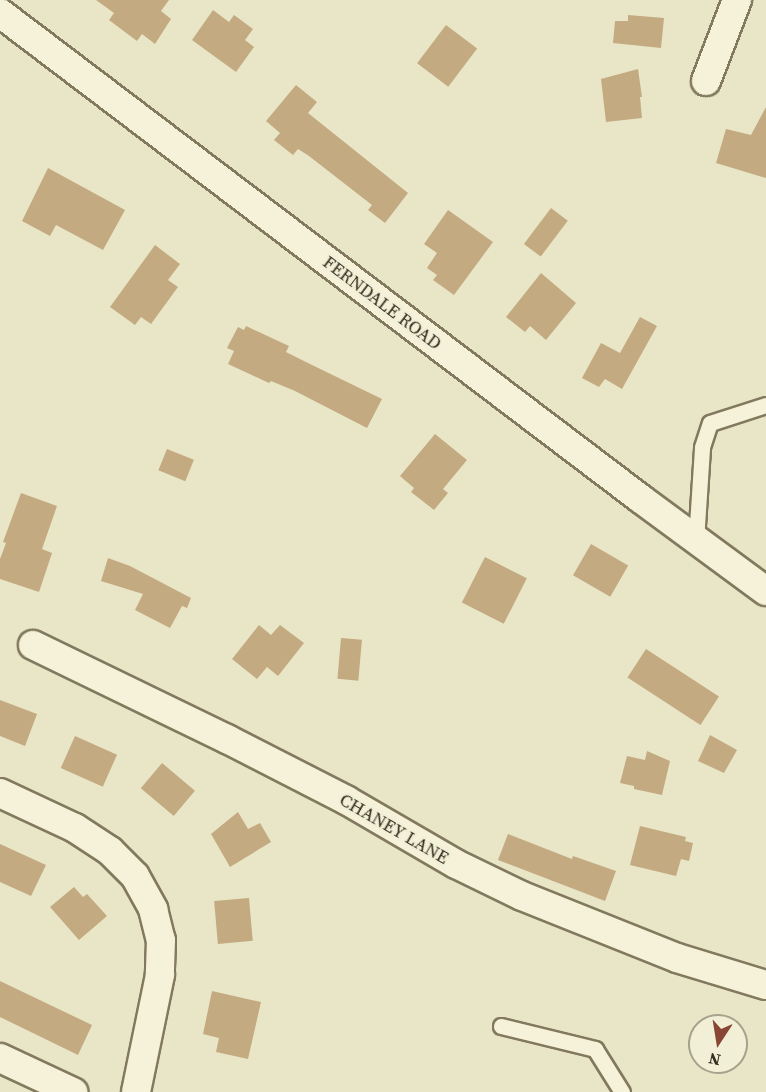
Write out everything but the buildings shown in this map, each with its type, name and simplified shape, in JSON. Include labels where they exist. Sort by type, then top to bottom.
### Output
[{"type":"street","points":[[706,81],[737,0]]},
{"type":"street","name":"FERNDALE ROAD","points":[[0,13],[696,541],[766,591]]},
{"type":"street","name":"CHANEY LANE","points":[[33,645],[228,739],[346,800],[456,864],[522,896],[677,958],[766,985]]},
{"type":"street","points":[[0,793],[75,828],[110,851],[135,876],[153,909],[161,940],[160,975],[136,1092]]},
{"type":"street","points":[[0,1058],[73,1092]]},
{"type":"lane","points":[[696,541],[702,447],[710,423],[766,405]]},
{"type":"lane","points":[[501,1026],[595,1049],[622,1092]]}]
